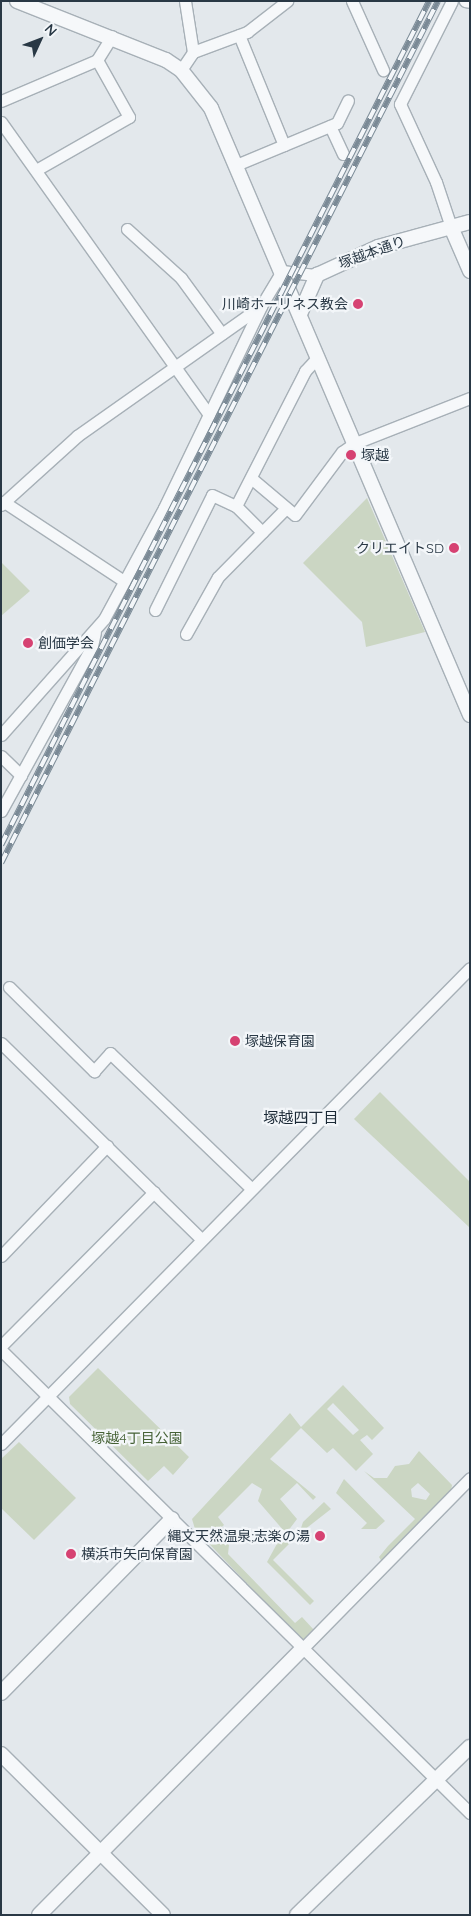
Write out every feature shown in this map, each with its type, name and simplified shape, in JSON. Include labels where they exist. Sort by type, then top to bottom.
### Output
[{"type":"street","points":[[17,1],[112,36],[181,70],[211,108],[470,715]]},
{"type":"street","points":[[185,1],[193,52]]},
{"type":"street","points":[[181,70],[193,52],[239,35],[287,1]]},
{"type":"street","points":[[352,1],[383,70]]},
{"type":"street","points":[[452,1],[400,104],[436,182],[451,227],[470,271]]},
{"type":"street","points":[[465,1],[470,2]]},
{"type":"street","points":[[239,35],[284,145]]},
{"type":"street","points":[[1,101],[97,60],[112,36]]},
{"type":"street","points":[[36,170],[129,117],[97,60]]},
{"type":"street","points":[[236,165],[337,123],[348,100]]},
{"type":"street","points":[[1,122],[209,415]]},
{"type":"street","points":[[330,126],[343,154]]},
{"type":"street","name":"塚越本通り","points":[[317,275],[378,247],[470,222]]},
{"type":"street","points":[[127,229],[182,278],[222,334]]},
{"type":"street","points":[[282,271],[317,275],[300,314]]},
{"type":"street","points":[[1,735],[95,630],[124,581],[209,415],[262,306],[282,271]]},
{"type":"street","points":[[124,581],[3,503],[77,436],[262,306]]},
{"type":"street","points":[[236,506],[305,371],[318,357]]},
{"type":"street","points":[[251,478],[285,509],[296,515],[342,452],[355,443],[470,398]]},
{"type":"street","points":[[155,610],[212,495],[236,506],[262,532]]},
{"type":"street","points":[[186,634],[218,577],[285,509]]},
{"type":"street","points":[[1,811],[92,646],[95,630]]},
{"type":"street","points":[[1,756],[21,776]]},
{"type":"street","points":[[1,1444],[251,1188],[470,968]]},
{"type":"street","points":[[9,987],[94,1071],[110,1053],[251,1188]]},
{"type":"street","points":[[1,1043],[201,1239]]},
{"type":"street","points":[[1,1256],[107,1146]]},
{"type":"street","points":[[154,1192],[1,1348],[470,1813]]},
{"type":"street","points":[[39,1915],[470,1478]]},
{"type":"street","points":[[1,1692],[172,1519]]},
{"type":"street","points":[[298,1915],[470,1747]]},
{"type":"street","points":[[1,1754],[163,1915]]},
{"type":"green space","points":[[367,498],[425,632],[366,647],[362,622],[303,563]]},
{"type":"green space","points":[[1,562],[30,591],[1,616]]},
{"type":"green space","points":[[380,1092],[470,1182],[470,1228],[354,1119]]},
{"type":"green space","name":"塚越4丁目公園","points":[[98,1368],[189,1457],[173,1475],[164,1466],[148,1481],[70,1404],[69,1397]]},
{"type":"green space","points":[[343,1385],[384,1428],[372,1440],[367,1435],[360,1440],[373,1454],[356,1471],[333,1448],[327,1453],[301,1428],[270,1459],[316,1497],[313,1500],[297,1483],[280,1499],[297,1519],[288,1531],[294,1539],[273,1560],[314,1601],[310,1605],[267,1562],[284,1531],[258,1501],[262,1489],[252,1483],[218,1517],[224,1525],[216,1532],[229,1545],[228,1554],[295,1623],[302,1617],[314,1630],[302,1641],[195,1529],[192,1519],[290,1413],[301,1427]],"holes":[[[333,1403],[359,1430],[353,1435],[327,1409]]]},
{"type":"green space","points":[[19,1442],[76,1498],[34,1540],[1,1508],[1,1459]]},
{"type":"green space","points":[[419,1451],[452,1485],[451,1491],[382,1562],[379,1557],[415,1519],[364,1471],[374,1478],[387,1478],[395,1466],[409,1464]],"holes":[[[418,1483],[430,1494],[426,1500],[412,1497],[411,1489]]]},
{"type":"green space","points":[[344,1479],[385,1521],[376,1529],[361,1529],[367,1523],[336,1493]]},
{"type":"green space","points":[[324,1502],[331,1509],[299,1534],[303,1522]]},
{"type":"railway","points":[[1,845],[429,1]]},
{"type":"railway","points":[[1,863],[438,1]]},
{"type":"place","name":"川崎ホーリネス教会","points":[[358,304]]},
{"type":"place","name":"塚越","points":[[351,455]]},
{"type":"place","name":"クリエイトSD","points":[[454,548]]},
{"type":"place","name":"創価学会","points":[[28,643]]},
{"type":"place","name":"塚越保育園","points":[[235,1041]]},
{"type":"place","name":"縄文天然温泉;志楽の湯","points":[[320,1536]]},
{"type":"place","name":"横浜市矢向保育園","points":[[71,1554]]},
{"type":"district","name":"塚越四丁目","points":[[301,1118]]}]
